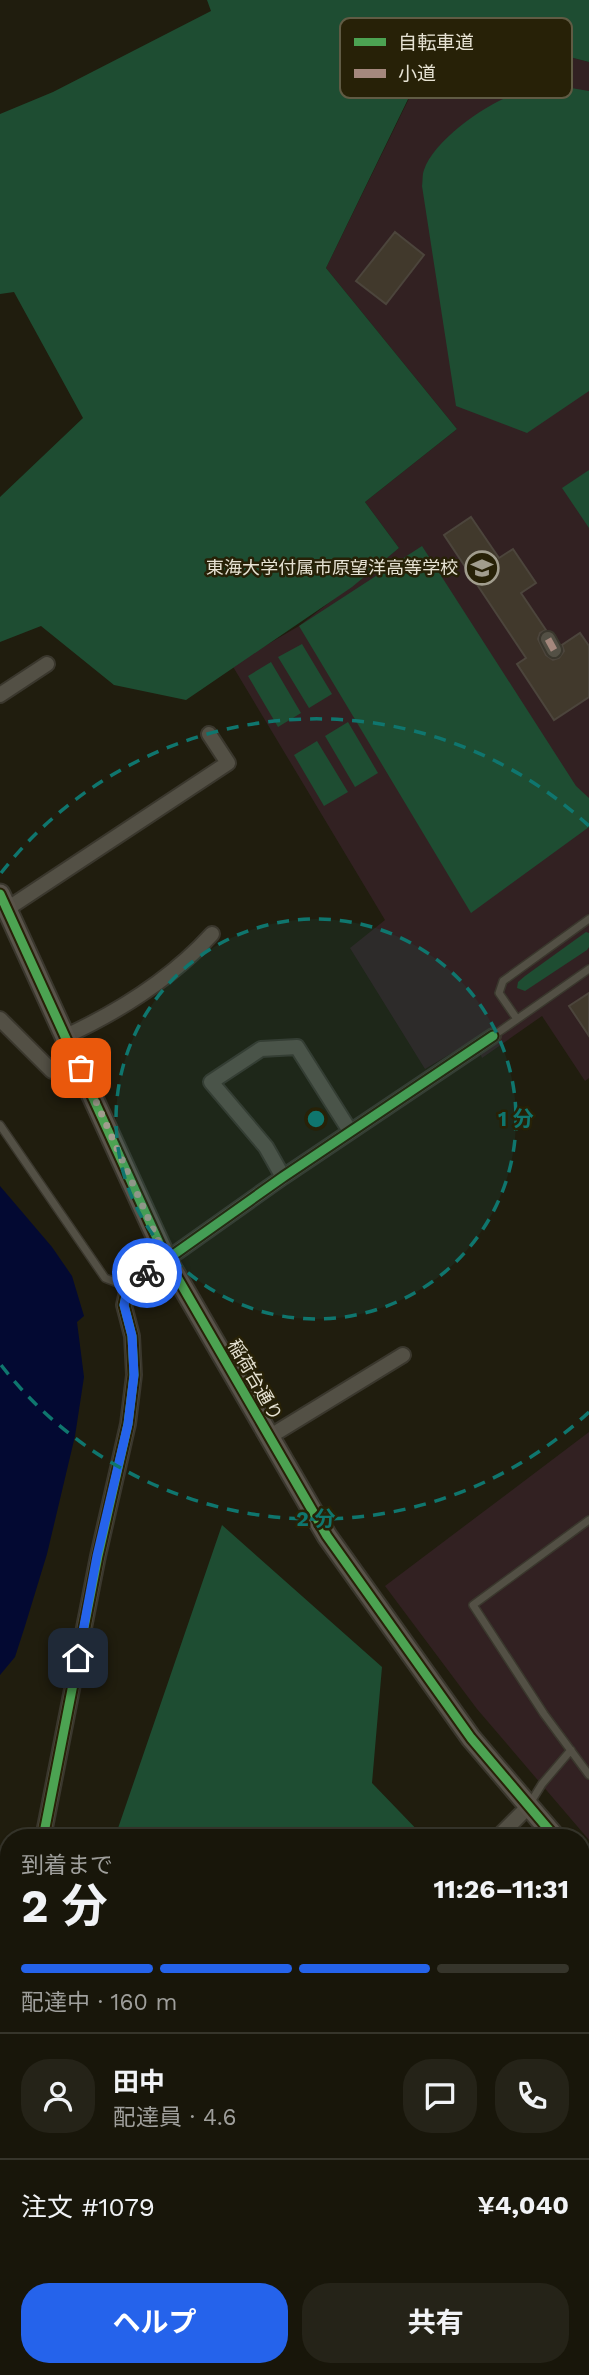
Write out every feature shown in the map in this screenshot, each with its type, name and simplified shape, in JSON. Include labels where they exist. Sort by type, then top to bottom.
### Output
[{"type":"street","points":[[0,695],[47,664]]},
{"type":"street","points":[[4,901],[228,763],[209,734]]},
{"type":"street","name":"稲荷台通り","points":[[4,901],[166,1258],[327,1536],[471,1738],[548,1829]]},
{"type":"street","points":[[66,1036],[101,1020],[140,996],[212,934]]},
{"type":"street","points":[[0,1019],[52,1071],[81,1068]]},
{"type":"street","points":[[45,1829],[97,1556],[128,1424],[134,1375],[132,1336],[124,1305],[128,1287],[350,1130],[493,1036]]},
{"type":"street","points":[[283,1177],[266,1147],[211,1082],[261,1049],[297,1047],[350,1130]]},
{"type":"street","points":[[269,1437],[403,1355]]},
{"type":"street","points":[[506,1829],[528,1807]]},
{"type":"lane","points":[[517,1020],[499,993],[503,981],[589,919]]},
{"type":"lane","points":[[493,1036],[589,969]]},
{"type":"lane","points":[[0,1125],[105,1278],[128,1287]]},
{"type":"lane","points":[[589,1520],[473,1605],[544,1714],[589,1775]]},
{"type":"lane","points":[[528,1807],[542,1784],[570,1750]]},
{"type":"shaded area","name":"東海大学付属市原望洋高等学校","points":[[572,58],[589,62],[589,1078],[585,1081],[542,1016],[482,1058],[475,1039],[425,1069],[350,948],[385,920],[232,665],[299,626],[399,548],[365,502],[457,429],[326,268],[409,98],[572,98]]},
{"type":"shaded area","points":[[589,1432],[589,1829],[580,1829],[477,1709],[385,1586]]},
{"type":"green space","points":[[207,0],[589,0],[589,62],[572,58],[572,18],[340,18],[340,98],[409,98],[326,268],[457,429],[365,502],[399,548],[352,587],[186,700],[114,685],[41,626],[0,642],[0,497],[83,418],[14,292],[0,294],[0,114],[53,92],[211,11]]},
{"type":"green space","points":[[572,88],[589,91],[589,391],[527,433],[456,406],[422,186],[429,159],[448,137],[487,107],[507,98],[572,98]]},
{"type":"green space","points":[[589,470],[589,528],[562,488]]},
{"type":"green space","points":[[422,546],[576,786],[589,798],[589,827],[471,913],[299,626]]},
{"type":"green space","points":[[302,644],[332,694],[309,708],[278,657]]},
{"type":"green space","points":[[271,662],[301,713],[278,727],[248,676]]},
{"type":"green space","points":[[348,722],[378,773],[355,787],[325,736]]},
{"type":"green space","points":[[317,741],[348,792],[324,806],[294,755]]},
{"type":"green space","points":[[586,932],[589,933],[587,950],[525,991],[517,988],[518,982],[525,976]]},
{"type":"green space","points":[[222,1525],[382,1667],[372,1783],[416,1829],[118,1829]]},
{"type":"water","points":[[0,1186],[52,1247],[72,1276],[84,1316],[77,1322],[84,1377],[75,1436],[47,1554],[15,1657],[0,1675]]},
{"type":"building","points":[[395,232],[424,255],[386,304],[356,281]]},
{"type":"building","points":[[471,517],[499,558],[513,549],[536,583],[521,593],[546,630],[540,633],[538,639],[546,655],[553,660],[559,658],[564,651],[562,645],[580,633],[589,646],[589,697],[554,720],[517,664],[526,658],[444,535]]},
{"type":"building","points":[[589,993],[589,1036],[569,1006]]},
{"type":"marked path","points":[[548,639],[554,650]]},
{"type":"cycle path","points":[[0,894],[166,1258],[327,1536],[471,1738],[548,1829]]},
{"type":"cycle path","points":[[45,1829],[98,1556],[128,1424],[134,1375],[132,1336],[124,1305],[128,1287],[283,1177],[493,1036]]},
{"type":"way so far","points":[[81,1068],[166,1258],[147,1273]]},
{"type":"place","name":"東海大学付属市原望洋高等学校","points":[[482,568]]},
{"type":"route","points":[[78,1658],[97,1556],[128,1424],[134,1375],[132,1336],[124,1305],[128,1287],[147,1273]]}]
